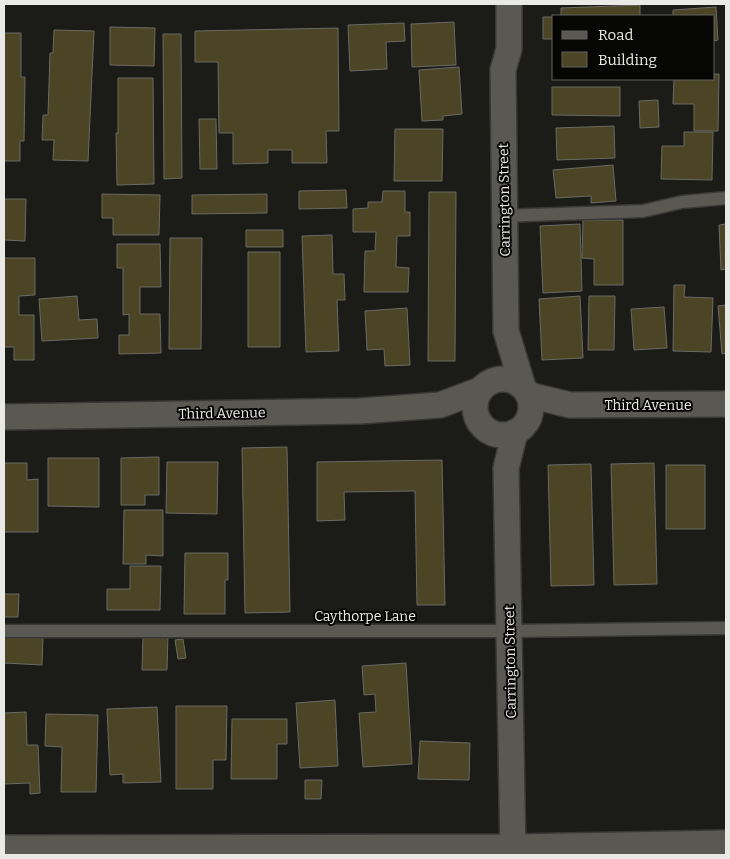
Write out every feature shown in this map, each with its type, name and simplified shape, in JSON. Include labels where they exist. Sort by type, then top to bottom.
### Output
[{"type":"street","name":"Carrington Street","points":[[493,4],[494,52],[503,70]]},
{"type":"street","name":"Carrington Street","points":[[509,4],[509,49],[503,70],[506,331],[524,408],[506,468],[514,851]]},
{"type":"street","name":"Carrington Street","points":[[483,387],[506,331]]},
{"type":"street","points":[[502,378],[517,382],[524,408],[506,435],[497,434],[482,424],[474,408],[476,399],[483,387],[494,380],[502,378]]},
{"type":"street","name":"Third Avenue","points":[[4,417],[360,411],[440,406],[483,387]]},
{"type":"street","name":"Third Avenue","points":[[524,408],[570,405],[726,404]]},
{"type":"street","name":"Third Avenue","points":[[440,406],[482,424]]},
{"type":"street","name":"Carrington Street","points":[[482,424],[506,468]]},
{"type":"street","points":[[4,848],[514,851],[726,843]]},
{"type":"lane","points":[[504,216],[643,211],[682,202],[726,198]]},
{"type":"lane","name":"Caythorpe Lane","points":[[4,631],[509,631],[726,628]]},
{"type":"building","points":[[640,5],[640,15],[561,15],[561,8]]},
{"type":"building","points":[[716,7],[718,40],[715,41],[715,15],[673,15],[673,10]]},
{"type":"building","points":[[543,17],[552,17],[552,39],[543,39]]},
{"type":"building","points":[[454,22],[456,65],[412,67],[411,24]]},
{"type":"building","points":[[404,23],[405,41],[386,42],[387,69],[350,71],[348,25]]},
{"type":"building","points":[[110,27],[155,28],[154,66],[110,65]]},
{"type":"building","points":[[338,28],[339,131],[326,131],[327,163],[292,163],[292,150],[268,150],[268,163],[233,164],[233,133],[219,133],[218,62],[195,62],[195,31]]},
{"type":"building","points":[[54,30],[94,31],[88,161],[53,160],[54,140],[42,140],[43,115],[48,115],[50,53],[53,53]]},
{"type":"building","points":[[4,33],[21,33],[21,77],[25,77],[24,141],[20,141],[20,161],[4,161]]},
{"type":"building","points":[[163,34],[181,34],[182,178],[164,179]]},
{"type":"building","points":[[459,67],[462,114],[443,116],[443,120],[422,121],[419,70]]},
{"type":"building","points":[[715,74],[719,74],[718,131],[694,131],[694,104],[673,104],[674,80],[715,80]]},
{"type":"building","points":[[118,78],[153,78],[154,184],[117,185]]},
{"type":"building","points":[[552,87],[620,87],[620,116],[552,115]]},
{"type":"building","points":[[658,100],[659,127],[640,128],[639,101]]},
{"type":"building","points":[[199,119],[216,119],[217,169],[200,169]]},
{"type":"building","points":[[614,126],[615,158],[557,160],[556,128]]},
{"type":"building","points":[[395,129],[443,129],[442,181],[394,181]]},
{"type":"building","points":[[684,132],[713,132],[712,180],[661,179],[662,146],[684,146]]},
{"type":"building","points":[[613,165],[616,201],[591,203],[591,196],[556,198],[553,170]]},
{"type":"building","points":[[346,190],[347,208],[299,209],[299,191]]},
{"type":"building","points":[[383,191],[405,191],[405,212],[410,212],[410,236],[397,236],[396,267],[409,268],[408,292],[364,292],[365,251],[375,251],[376,232],[353,232],[353,209],[368,208],[368,202],[382,202]]},
{"type":"building","points":[[429,192],[456,192],[455,361],[428,361]]},
{"type":"building","points":[[102,194],[160,195],[159,235],[113,235],[113,218],[102,218]]},
{"type":"building","points":[[267,194],[267,213],[192,214],[192,195]]},
{"type":"building","points":[[4,199],[26,199],[25,241],[4,240]]},
{"type":"building","points":[[583,220],[623,220],[623,285],[594,285],[594,259],[582,258]]},
{"type":"building","points":[[580,224],[582,291],[543,293],[540,226]]},
{"type":"building","points":[[726,224],[726,269],[721,270],[719,225]]},
{"type":"building","points":[[246,230],[283,230],[283,247],[246,247]]},
{"type":"building","points":[[332,235],[333,274],[344,274],[345,300],[337,300],[339,351],[306,352],[302,236]]},
{"type":"building","points":[[170,238],[202,238],[201,349],[169,349]]},
{"type":"building","points":[[117,244],[160,244],[161,287],[140,287],[140,314],[160,314],[161,353],[119,354],[119,335],[129,335],[129,314],[123,315],[123,268],[117,268]]},
{"type":"building","points":[[248,252],[280,252],[280,347],[248,347]]},
{"type":"building","points":[[4,258],[35,258],[35,295],[19,296],[19,315],[34,315],[34,360],[14,360],[14,347],[4,347]]},
{"type":"building","points":[[674,285],[685,285],[684,297],[713,298],[711,352],[673,351]]},
{"type":"building","points":[[77,296],[79,320],[97,319],[98,338],[42,341],[39,299]]},
{"type":"building","points":[[580,296],[583,358],[542,360],[539,299]]},
{"type":"building","points":[[589,296],[615,296],[614,350],[588,350]]},
{"type":"building","points":[[726,305],[726,353],[722,354],[718,306]]},
{"type":"building","points":[[664,307],[667,348],[634,350],[631,309]]},
{"type":"building","points":[[407,308],[410,365],[385,366],[384,349],[367,350],[365,311]]},
{"type":"building","points":[[287,447],[290,612],[245,613],[242,448]]},
{"type":"building","points":[[159,457],[159,495],[145,495],[145,505],[121,505],[121,458]]},
{"type":"building","points":[[48,458],[99,458],[99,507],[48,506]]},
{"type":"building","points":[[442,460],[445,605],[417,605],[415,491],[344,492],[345,520],[317,521],[317,462]]},
{"type":"building","points":[[167,462],[218,462],[217,514],[166,513]]},
{"type":"building","points":[[4,463],[27,463],[27,480],[38,479],[38,532],[4,532]]},
{"type":"building","points":[[654,463],[657,584],[614,585],[611,464]]},
{"type":"building","points":[[591,464],[594,585],[551,586],[548,465]]},
{"type":"building","points":[[666,465],[705,465],[705,529],[666,529]]},
{"type":"building","points":[[124,510],[163,510],[163,556],[146,555],[146,564],[123,564]]},
{"type":"building","points":[[185,553],[228,553],[228,580],[225,580],[225,614],[184,614]]},
{"type":"building","points":[[130,566],[161,566],[160,610],[107,610],[107,589],[130,589]]},
{"type":"building","points":[[4,594],[19,594],[18,617],[4,617]]},
{"type":"building","points":[[143,635],[168,635],[167,670],[142,670]]},
{"type":"building","points":[[4,636],[43,637],[42,665],[4,663]]},
{"type":"building","points":[[183,639],[186,658],[178,659],[175,640]]},
{"type":"building","points":[[406,663],[412,764],[363,767],[359,713],[376,712],[375,694],[364,695],[362,666]]},
{"type":"building","points":[[335,700],[338,766],[300,768],[296,703]]},
{"type":"building","points":[[176,706],[227,706],[226,760],[213,760],[213,789],[176,789]]},
{"type":"building","points":[[157,707],[161,782],[123,783],[123,774],[110,775],[107,709]]},
{"type":"building","points":[[26,712],[27,745],[38,745],[40,793],[30,794],[30,783],[4,784],[4,713]]},
{"type":"building","points":[[46,714],[98,715],[96,792],[61,792],[62,747],[45,746]]},
{"type":"building","points":[[232,719],[287,719],[287,744],[277,744],[277,779],[231,779]]},
{"type":"building","points":[[420,741],[470,743],[469,780],[418,779]]},
{"type":"building","points":[[305,780],[322,780],[321,799],[305,799]]}]
